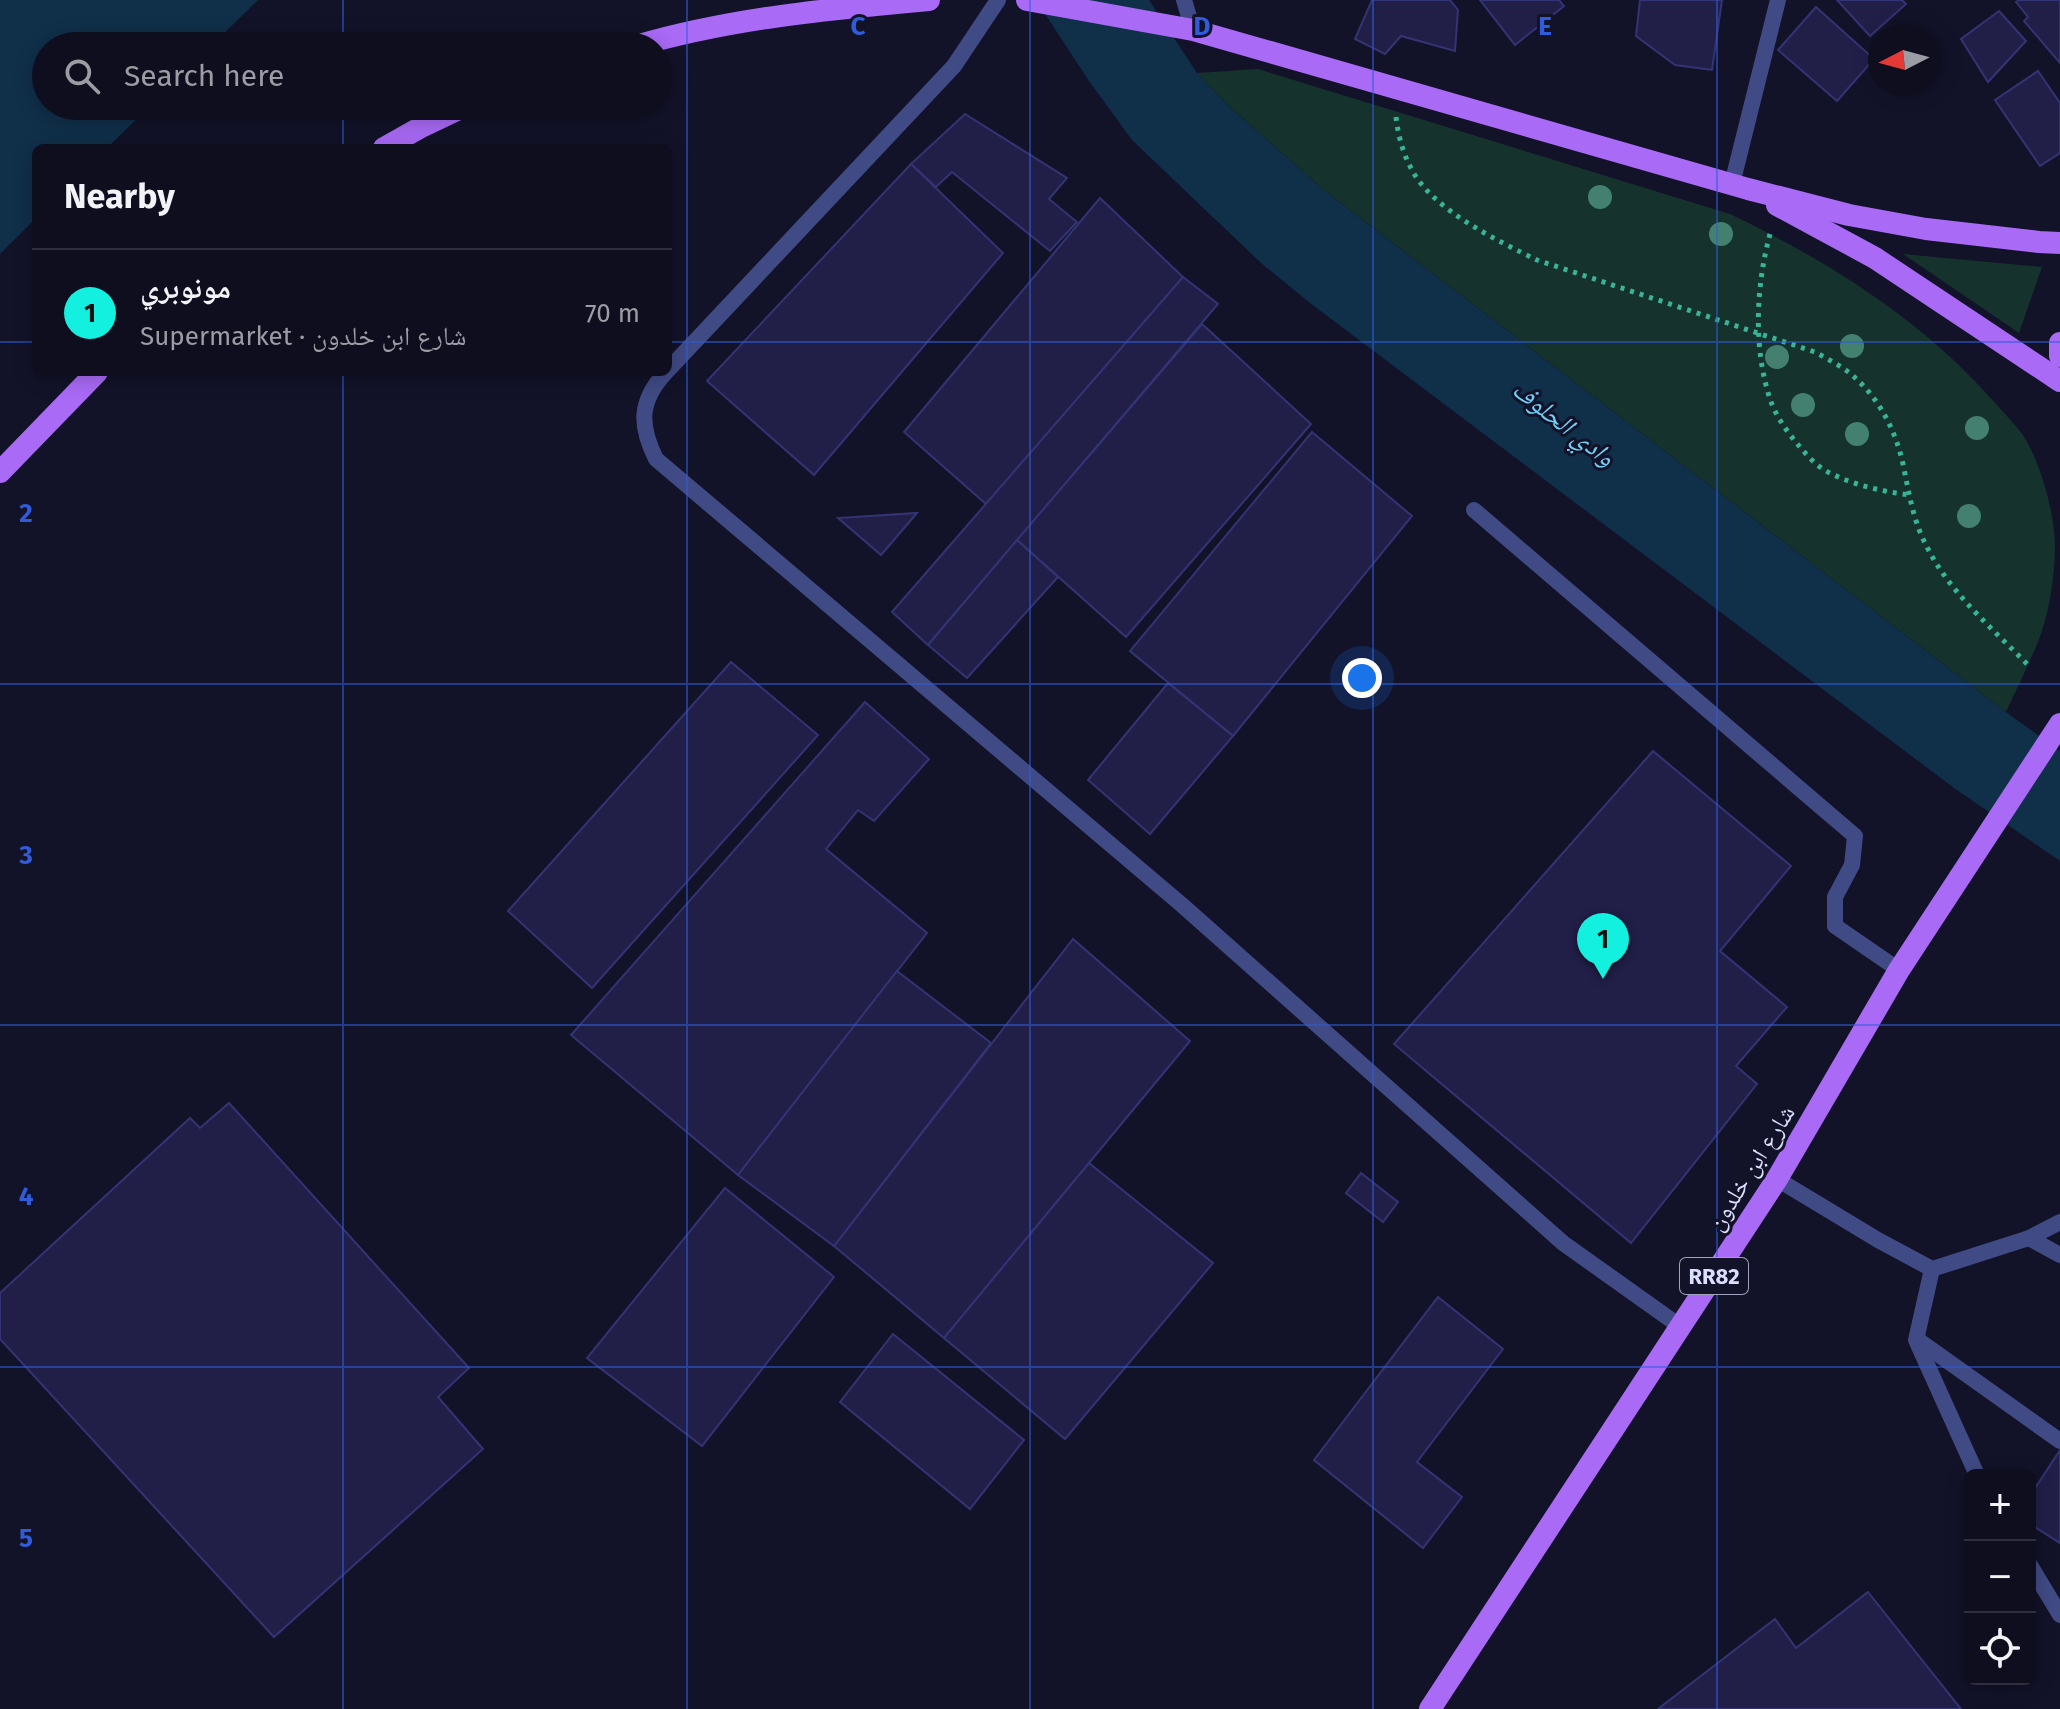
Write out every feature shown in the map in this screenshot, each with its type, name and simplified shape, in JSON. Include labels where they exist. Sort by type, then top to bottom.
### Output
[{"type":"main road","points":[[672,35],[774,17],[929,0]]},
{"type":"main road","points":[[1027,0],[1184,28],[1740,187],[1849,215],[1926,229],[2060,243]]},
{"type":"main road","points":[[391,144],[436,120]]},
{"type":"main road","points":[[1740,187],[1875,258],[2060,381]]},
{"type":"main road","points":[[2060,343],[2060,356]]},
{"type":"main road","points":[[0,472],[93,376]]},
{"type":"main road","name":"شارع ابن خلدون","points":[[1430,1709],[1777,1179],[1899,970],[2059,722]]},
{"type":"street","points":[[672,366],[954,66],[998,0]]},
{"type":"street","points":[[1184,0],[1184,28]]},
{"type":"street","points":[[1740,187],[1778,0]]},
{"type":"street","points":[[662,376],[654,384],[646,403],[643,422],[647,442],[656,459],[1182,905],[1563,1243],[1681,1327]]},
{"type":"street","points":[[1474,510],[1855,836],[1852,865],[1835,897],[1835,926],[1899,970]]},
{"type":"street","points":[[1777,1179],[1932,1269],[2029,1238],[2060,1222]]},
{"type":"street","points":[[2029,1238],[2060,1255]]},
{"type":"street","points":[[1932,1269],[1916,1340],[1974,1469]]},
{"type":"street","points":[[1916,1340],[2060,1441]]},
{"type":"street","points":[[2036,1575],[2060,1615]]},
{"type":"path","points":[[1395,111],[1404,150],[1413,172],[1440,201],[1494,240],[1537,260],[1815,352],[1846,370],[1868,389],[1893,431],[1918,528],[1927,549],[1960,595],[2027,664]]},
{"type":"path","points":[[1770,233],[1761,267],[1760,334],[1770,400],[1785,429],[1824,470],[1876,490],[1909,495]]},
{"type":"green space","points":[[1258,69],[1730,214],[1838,273],[1937,345],[2023,435],[2036,460],[2050,507],[2055,551],[2049,603],[2041,634],[2006,712],[1325,191],[1232,109],[1197,73]]},
{"type":"green space","points":[[1903,254],[2042,267],[2019,333]]},
{"type":"water","points":[[0,0],[258,0],[225,32],[32,32],[32,120],[136,120],[111,144],[32,144],[32,222],[0,254]]},
{"type":"water","name":"وادي الحلوف","points":[[1036,0],[1149,0],[1197,73],[1232,109],[1325,191],[2060,751],[2060,861],[1954,788],[1261,263],[1132,140]]},
{"type":"building","points":[[1372,0],[1450,0],[1458,10],[1455,51],[1401,36],[1385,54],[1355,39]]},
{"type":"building","points":[[1480,0],[1559,0],[1564,6],[1515,45]]},
{"type":"building","points":[[1640,0],[1722,0],[1712,70],[1675,65],[1636,36]]},
{"type":"building","points":[[1837,0],[1902,0],[1906,4],[1884,24],[1868,24],[1868,34]]},
{"type":"building","points":[[2060,0],[2060,63],[2024,21],[2028,17],[2016,2]]},
{"type":"building","points":[[1816,7],[1868,54],[1868,66],[1837,101],[1778,50]]},
{"type":"building","points":[[1999,11],[2026,41],[1988,82],[1961,39]]},
{"type":"building","points":[[2038,71],[2060,103],[2060,153],[2040,166],[1995,100]]},
{"type":"building","points":[[965,114],[1067,178],[1049,199],[1077,222],[1050,251],[952,172],[936,187],[911,164]]},
{"type":"building","points":[[911,164],[1003,253],[814,475],[707,381]]},
{"type":"building","points":[[1100,198],[1183,277],[986,504],[904,432]]},
{"type":"building","points":[[1183,277],[1218,304],[928,645],[892,612]]},
{"type":"building","points":[[1202,324],[1311,424],[1126,637],[1017,540]]},
{"type":"building","points":[[1312,432],[1412,516],[1233,736],[1130,651]]},
{"type":"building","points":[[917,513],[881,555],[838,518]]},
{"type":"building","points":[[1017,540],[1058,577],[967,678],[928,645]]},
{"type":"building","points":[[731,662],[818,735],[592,988],[508,911]]},
{"type":"building","points":[[1168,683],[1233,736],[1150,834],[1088,780]]},
{"type":"building","points":[[865,702],[929,759],[874,821],[858,810],[826,849],[927,933],[738,1175],[571,1035]]},
{"type":"building","points":[[1653,751],[1791,866],[1720,951],[1787,1007],[1736,1066],[1757,1084],[1631,1243],[1394,1044]]},
{"type":"building","points":[[1073,939],[1190,1041],[944,1338],[834,1246]]},
{"type":"building","points":[[897,971],[991,1043],[834,1246],[738,1175]]},
{"type":"building","points":[[229,1103],[469,1368],[438,1397],[483,1449],[274,1637],[0,1339],[0,1293],[190,1118],[200,1128]]},
{"type":"building","points":[[1089,1163],[1213,1263],[1065,1439],[944,1338]]},
{"type":"building","points":[[1361,1173],[1398,1202],[1383,1222],[1346,1193]]},
{"type":"building","points":[[725,1188],[834,1277],[702,1446],[587,1358]]},
{"type":"building","points":[[1438,1297],[1503,1349],[1417,1462],[1462,1497],[1423,1548],[1314,1460]]},
{"type":"building","points":[[893,1334],[1024,1440],[970,1509],[840,1402]]},
{"type":"building","points":[[2060,1450],[2060,1543],[2036,1528],[2036,1487]]},
{"type":"building","points":[[1868,1592],[1961,1709],[1658,1709],[1775,1619],[1796,1648]]},
{"type":"place","name":"مونوبري","points":[[1603,979]]}]
